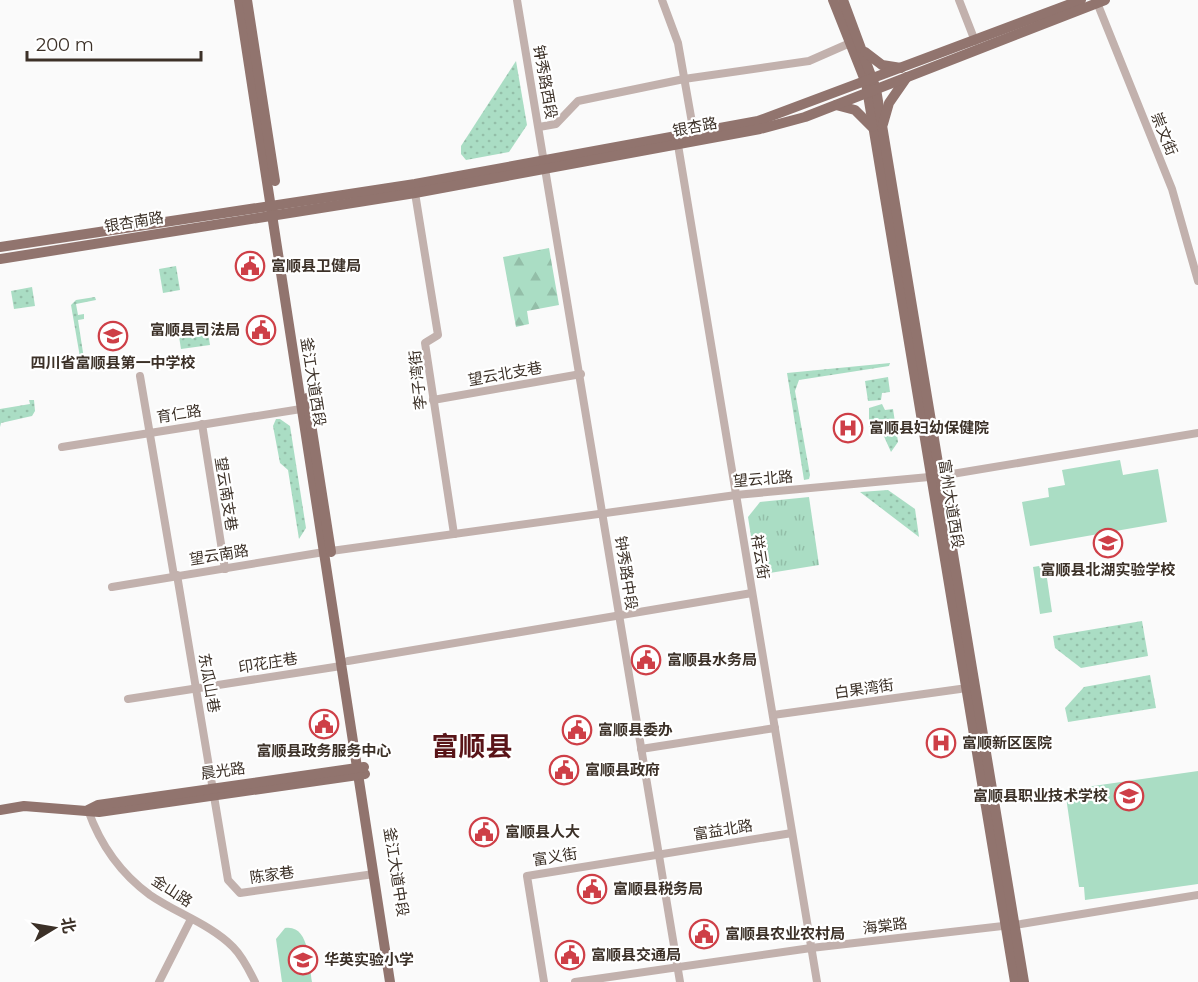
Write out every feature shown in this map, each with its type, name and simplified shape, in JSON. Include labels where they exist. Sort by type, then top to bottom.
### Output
[{"type":"main road","name":"釜江大道西段","points":[[239,0],[275,210],[361,771]]},
{"type":"main road","name":"釜江大道西段","points":[[247,0],[302,409],[327,551]]},
{"type":"main road","name":"富州大道西段","points":[[833,0],[871,86],[1010,925],[1015,982]]},
{"type":"main road","name":"富州大道西段","points":[[843,0],[855,48]]},
{"type":"main road","name":"银杏路","points":[[905,73],[975,41],[1081,0]]},
{"type":"main road","name":"银杏路","points":[[275,210],[784,123],[836,105],[871,86],[1100,1]]},
{"type":"main road","points":[[836,105],[855,110],[878,129],[905,73],[882,65],[855,48],[852,80],[840,92]]},
{"type":"main road","name":"银杏路","points":[[677,141],[694,134],[758,122],[840,92],[871,86]]},
{"type":"main road","name":"银杏路","points":[[275,210],[416,193],[545,165]]},
{"type":"main road","name":"银杏南路","points":[[0,247],[275,210]]},
{"type":"main road","name":"银杏南路","points":[[0,259],[275,210]]},
{"type":"main road","name":"晨光路","points":[[0,810],[24,806],[74,812],[88,810],[99,812],[214,792],[361,771]]},
{"type":"main road","name":"釜江大道中段","points":[[361,771],[390,982]]},
{"type":"main road","name":"釜江大道中段","points":[[361,771],[398,982]]},
{"type":"main road","name":"富州大道西段","points":[[1010,925],[1024,982]]},
{"type":"street","name":"钟秀路西段","points":[[517,0],[545,165]]},
{"type":"street","points":[[662,0],[678,43],[694,134]]},
{"type":"street","points":[[959,0],[975,41]]},
{"type":"street","name":"崇文街","points":[[1100,1],[1172,189],[1198,281]]},
{"type":"street","points":[[539,127],[556,123],[578,101],[684,80],[809,61],[855,48]]},
{"type":"street","name":"祥云街","points":[[677,141],[817,982]]},
{"type":"street","name":"钟秀路中段","points":[[545,165],[680,982]]},
{"type":"street","name":"李子湾街","points":[[416,193],[438,335],[425,343],[454,534]]},
{"type":"street","name":"望云北支巷","points":[[433,400],[581,374]]},
{"type":"street","name":"东瓜山巷","points":[[140,376],[214,792]]},
{"type":"street","name":"育仁路","points":[[62,447],[302,409]]},
{"type":"street","name":"望云南支巷","points":[[202,424],[225,569]]},
{"type":"street","name":"望云北路","points":[[327,551],[736,495],[936,476],[1198,433]]},
{"type":"street","name":"望云南路","points":[[112,587],[327,551]]},
{"type":"street","name":"印花庄巷","points":[[128,699],[345,664],[752,593]]},
{"type":"street","name":"白果湾街","points":[[772,715],[960,689]]},
{"type":"street","points":[[641,749],[775,728]]},
{"type":"street","name":"陈家巷","points":[[214,792],[228,880],[240,893],[374,874]]},
{"type":"street","name":"金山路","points":[[88,810],[107,851],[129,877],[150,894],[233,946],[244,960],[255,982]]},
{"type":"street","name":"富益北路","points":[[659,854],[792,833]]},
{"type":"street","name":"富义街","points":[[544,982],[527,876],[659,854]]},
{"type":"street","name":"海棠路","points":[[575,982],[811,948],[1010,925],[1198,895]]},
{"type":"street","points":[[159,982],[191,919]]},
{"type":"green space","points":[[516,61],[527,125],[509,152],[466,160],[461,154],[461,146]]},
{"type":"green space","points":[[549,248],[559,305],[527,311],[529,324],[516,327],[503,257]]},
{"type":"green space","points":[[176,266],[180,290],[163,293],[159,269]]},
{"type":"green space","points":[[32,287],[35,306],[14,309],[11,291]]},
{"type":"green space","points":[[95,297],[96,300],[76,304],[78,315],[84,314],[84,319],[78,320],[84,359],[93,358],[95,369],[91,371],[81,363],[71,305],[76,300]]},
{"type":"green space","points":[[207,326],[210,345],[181,349],[178,330]]},
{"type":"green space","points":[[890,363],[889,366],[799,380],[795,391],[810,475],[809,479],[804,480],[787,373]]},
{"type":"green space","points":[[888,377],[890,392],[882,393],[881,400],[868,401],[865,381]]},
{"type":"green space","points":[[29,400],[34,400],[35,411],[32,416],[1,423],[0,427],[0,409],[30,404]]},
{"type":"green space","points":[[882,404],[885,410],[893,409],[898,442],[891,452],[882,432],[869,427],[869,408]]},
{"type":"green space","points":[[276,419],[290,426],[306,528],[299,539],[288,470],[280,463],[273,426]]},
{"type":"green space","points":[[1120,460],[1123,475],[1158,469],[1167,522],[1030,546],[1022,502],[1049,497],[1048,488],[1065,485],[1062,470]]},
{"type":"green space","points":[[888,490],[915,509],[919,537],[860,492]]},
{"type":"green space","points":[[809,497],[819,565],[757,575],[748,517],[760,502]]},
{"type":"green space","points":[[1045,565],[1052,612],[1040,614],[1033,567]]},
{"type":"green space","points":[[1142,621],[1148,656],[1081,668],[1055,648],[1053,636]]},
{"type":"green space","points":[[1150,675],[1156,708],[1068,722],[1065,708],[1084,687]]},
{"type":"green space","points":[[1198,771],[1198,884],[1085,900],[1084,887],[1079,887],[1065,790]]},
{"type":"green space","points":[[285,928],[293,928],[304,939],[309,956],[312,982],[282,982],[276,939]]},
{"type":"place","name":"富顺县卫健局","points":[[250,266]]},
{"type":"place","name":"富顺县司法局","points":[[261,330]]},
{"type":"place","name":"四川省富顺县第一中学校","points":[[113,336]]},
{"type":"place","name":"富顺县妇幼保健院","points":[[848,428]]},
{"type":"place","name":"富顺县北湖实验学校","points":[[1108,543]]},
{"type":"place","name":"富顺县水务局","points":[[646,660]]},
{"type":"place","name":"富顺县政务服务中心","points":[[324,724]]},
{"type":"place","name":"富顺县委办","points":[[577,730]]},
{"type":"place","name":"富顺新区医院","points":[[941,743]]},
{"type":"place","name":"富顺县政府","points":[[564,770]]},
{"type":"place","name":"富顺县职业技术学校","points":[[1129,796]]},
{"type":"place","name":"富顺县人大","points":[[484,832]]},
{"type":"place","name":"富顺县税务局","points":[[592,889]]},
{"type":"place","name":"富顺县农业农村局","points":[[704,934]]},
{"type":"place","name":"富顺县交通局","points":[[570,955]]},
{"type":"place","name":"华英实验小学","points":[[303,960]]},
{"type":"district","name":"富顺县","points":[[472,747]]}]
